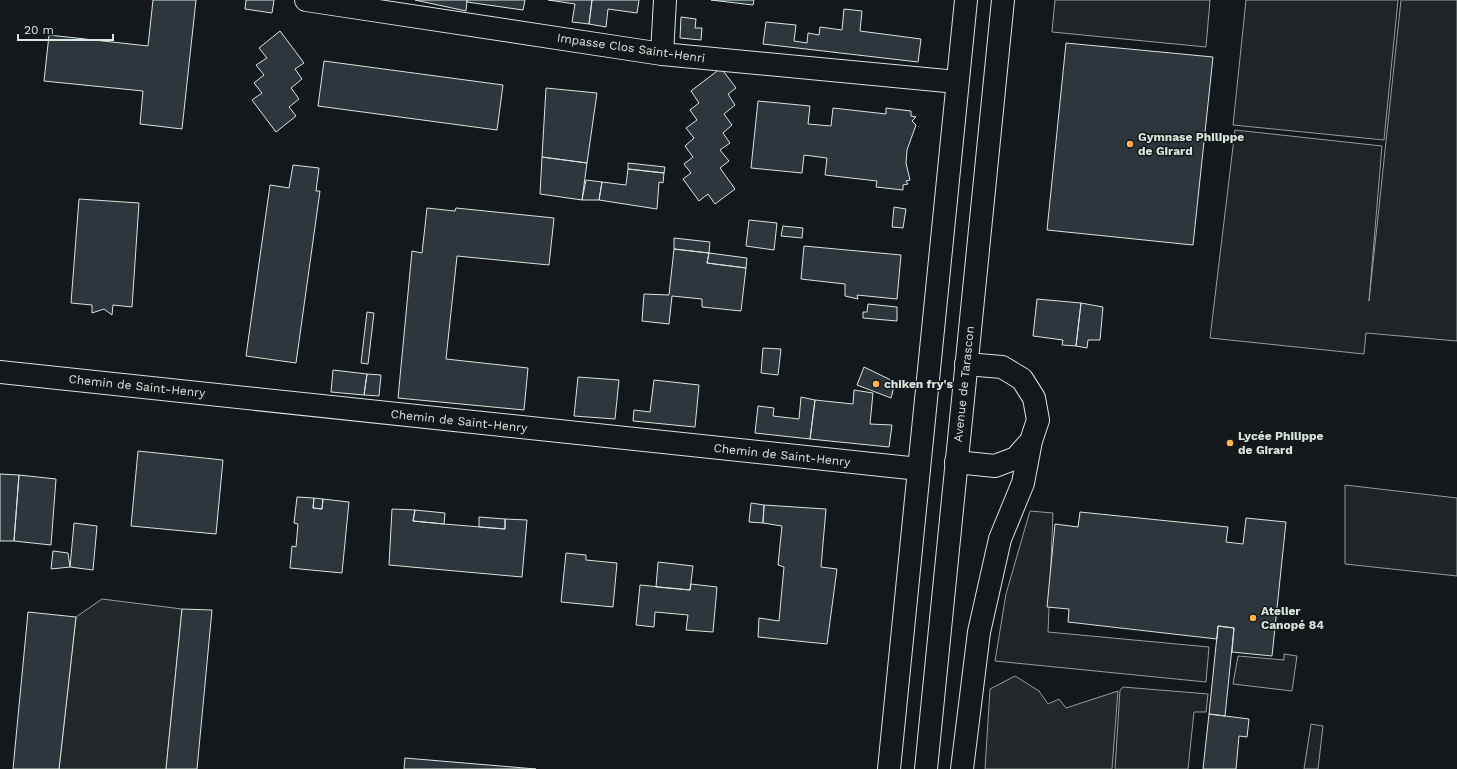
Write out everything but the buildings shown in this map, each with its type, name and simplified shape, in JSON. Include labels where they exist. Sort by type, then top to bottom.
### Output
[{"type":"street","name":"Impasse Clos Saint-Henri","points":[[306,0],[662,54],[957,82]]},
{"type":"street","points":[[662,54],[666,0]]},
{"type":"street","points":[[888,769],[966,0]]},
{"type":"street","name":"Avenue de Tarascon","points":[[926,769],[1003,0]]},
{"type":"street","points":[[962,769],[979,632],[1000,539],[1023,483],[1031,441],[1038,420],[1034,398],[1022,379],[1002,367],[966,364]]},
{"type":"street","name":"Chemin de Saint-Henry","points":[[0,372],[919,469]]},
{"type":"street","points":[[956,462],[995,466],[1016,458],[1031,441]]},
{"type":"shaded area","points":[[1055,0],[1210,0],[1206,47],[1052,32]]},
{"type":"shaded area","points":[[1246,0],[1398,0],[1384,140],[1233,125]]},
{"type":"shaded area","points":[[1401,0],[1457,0],[1457,341],[1366,333],[1364,354],[1210,338],[1235,130],[1382,146],[1369,301]]},
{"type":"shaded area","points":[[1345,485],[1457,498],[1457,576],[1345,564]]},
{"type":"shaded area","points":[[1030,511],[1053,513],[1048,632],[1209,647],[1206,682],[995,661],[1006,594]]},
{"type":"shaded area","points":[[102,599],[182,609],[166,769],[59,769],[76,617]]},
{"type":"shaded area","points":[[1284,654],[1297,656],[1292,691],[1233,684],[1238,656],[1284,660]]},
{"type":"shaded area","points":[[1015,676],[1039,691],[1048,704],[1059,699],[1066,708],[1118,691],[1112,769],[985,769],[990,689]]},
{"type":"shaded area","points":[[1123,687],[1208,694],[1206,712],[1194,712],[1188,769],[1115,769],[1120,690]]},
{"type":"shaded area","points":[[1311,724],[1323,726],[1318,769],[1304,769]]},
{"type":"place","name":"Gymnase Philippe de Girard","points":[[1130,144]]},
{"type":"place","name":"chiken fry's","points":[[876,384]]},
{"type":"place","name":"Lycée Philippe de Girard","points":[[1230,443]]},
{"type":"place","name":"Atelier Canopé 84","points":[[1253,618]]}]
